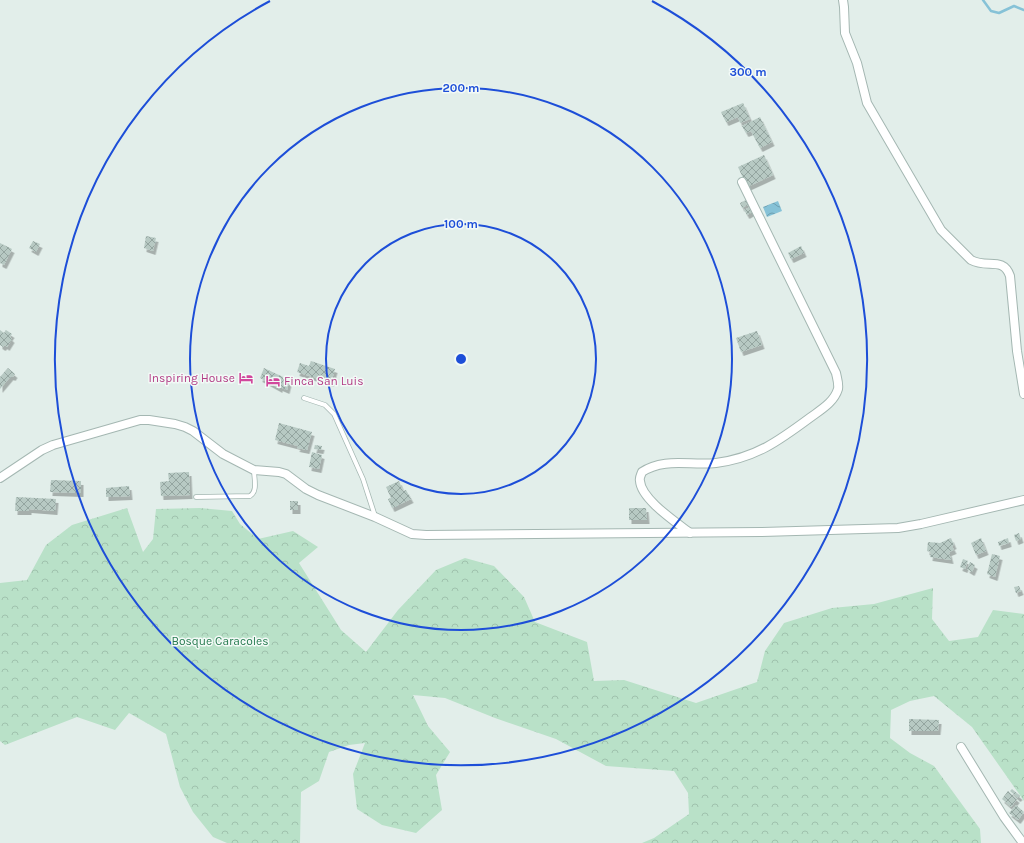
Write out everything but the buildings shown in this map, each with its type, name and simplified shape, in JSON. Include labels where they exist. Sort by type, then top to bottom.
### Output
[{"type":"street","points":[[843,0],[845,32],[857,63],[867,103],[941,230],[971,260],[976,263],[1002,264],[1007,268],[1010,276],[1017,351],[1024,394]]},
{"type":"street","points":[[690,533],[651,500],[643,491],[640,481],[642,472],[650,466],[661,464],[716,463],[748,456],[788,435],[832,401],[839,388],[836,374],[742,182]]},
{"type":"street","points":[[0,478],[42,450],[53,445],[130,423],[149,420],[185,427],[193,431],[223,454],[254,470],[286,474],[306,489],[318,495],[375,517],[412,534],[690,533],[898,528],[1024,500]]},
{"type":"street","points":[[961,747],[1004,816],[1023,843]]},
{"type":"lane","points":[[304,398],[325,405],[334,414],[363,479],[375,517]]},
{"type":"lane","points":[[196,497],[250,496],[254,491],[254,470]]},
{"type":"green space","name":"Bosque Caracoles","points":[[127,508],[143,552],[153,539],[156,509],[200,508],[232,511],[240,524],[258,539],[293,531],[318,547],[299,563],[341,630],[366,652],[398,610],[436,570],[465,558],[494,566],[524,597],[535,622],[587,642],[594,681],[624,680],[696,703],[757,682],[765,651],[784,623],[832,608],[874,604],[933,588],[932,619],[949,641],[978,637],[993,610],[1024,614],[1024,801],[972,727],[934,696],[910,701],[891,710],[890,738],[910,753],[934,766],[980,829],[981,843],[642,843],[654,838],[689,814],[688,793],[674,771],[606,766],[556,739],[495,718],[445,698],[413,695],[428,726],[450,752],[436,775],[442,810],[416,833],[382,825],[357,809],[353,774],[365,743],[349,745],[329,752],[319,781],[301,792],[300,843],[227,843],[213,837],[193,812],[180,787],[166,734],[129,713],[115,730],[77,717],[5,745],[0,741],[0,583],[27,580],[46,545],[72,525]]},
{"type":"water","points":[[778,201],[782,211],[767,217],[763,207]]},
{"type":"waterway","points":[[983,0],[991,11],[999,13],[1014,6],[1024,10]]},
{"type":"place","name":"Inspiring House","points":[[246,378]]},
{"type":"place","name":"Finca San Luis","points":[[273,381]]}]
